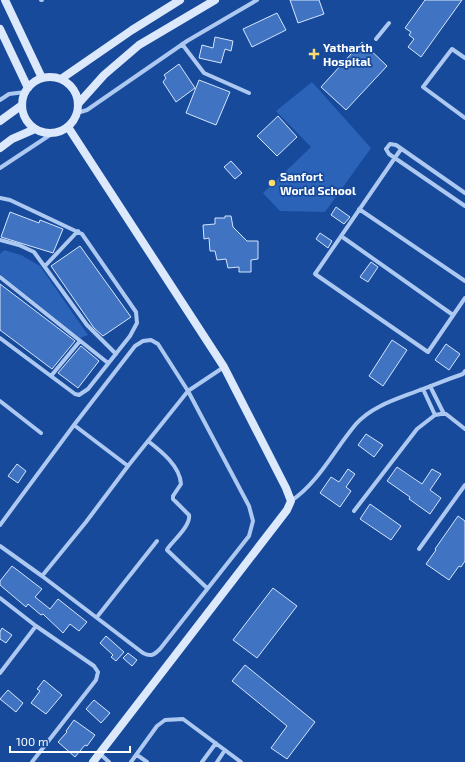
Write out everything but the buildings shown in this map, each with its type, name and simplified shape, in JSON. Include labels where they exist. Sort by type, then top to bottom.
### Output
[{"type":"street","points":[[4,0],[42,78]]},
{"type":"street","points":[[61,79],[132,30],[180,0]]},
{"type":"street","points":[[78,104],[104,75],[139,45],[215,0]]},
{"type":"street","points":[[77,113],[87,110],[182,44],[257,0]]},
{"type":"street","points":[[376,39],[389,23]]},
{"type":"street","points":[[0,29],[27,90]]},
{"type":"street","points":[[182,44],[204,73],[249,93]]},
{"type":"street","points":[[465,58],[452,49],[423,87],[465,118]]},
{"type":"street","points":[[0,168],[53,133],[68,126],[77,113],[78,104],[76,94],[70,85],[61,79],[42,78],[32,83],[27,90],[22,105],[24,115],[28,123],[35,129],[53,133]]},
{"type":"street","points":[[0,100],[9,94],[27,90]]},
{"type":"street","points":[[0,121],[22,105]]},
{"type":"street","points":[[68,126],[224,367],[286,488],[291,501]]},
{"type":"street","points":[[0,148],[12,139],[35,129]]},
{"type":"street","points":[[465,193],[392,143],[386,149],[389,154],[465,206]]},
{"type":"street","points":[[401,149],[314,274],[428,352],[465,298]]},
{"type":"street","points":[[0,198],[10,200],[82,234],[136,312],[137,323],[130,336],[88,389],[79,395],[75,394],[0,338]]},
{"type":"street","points":[[359,210],[465,281]]},
{"type":"street","points":[[45,266],[78,232]]},
{"type":"street","points":[[341,236],[454,315]]},
{"type":"street","points":[[0,240],[19,245],[34,252],[87,325],[116,354]]},
{"type":"street","points":[[0,277],[108,364]]},
{"type":"street","points":[[0,525],[135,346],[143,341],[151,340],[158,344],[188,391],[249,506],[253,521],[249,536],[160,649],[151,656],[143,653],[0,546]]},
{"type":"street","points":[[51,376],[80,341]]},
{"type":"street","points":[[42,576],[188,391],[224,367]]},
{"type":"street","points":[[93,762],[288,510],[291,501],[311,484],[356,424],[385,403],[464,374]]},
{"type":"street","points":[[430,386],[444,414],[465,429]]},
{"type":"street","points":[[423,389],[435,415]]},
{"type":"street","points":[[0,401],[42,433]]},
{"type":"street","points":[[354,511],[417,429],[435,415],[444,414]]},
{"type":"street","points":[[74,425],[128,466]]},
{"type":"street","points":[[148,441],[166,458],[179,474],[181,484],[173,496],[173,499],[190,517],[188,524],[167,550],[207,588]]},
{"type":"street","points":[[419,549],[465,485]]},
{"type":"street","points":[[97,618],[157,541]]},
{"type":"street","points":[[0,598],[36,626],[94,666],[98,672],[96,680],[32,762]]},
{"type":"street","points":[[0,673],[36,626]]},
{"type":"street","points":[[131,762],[157,726],[165,720],[183,719],[241,762]]},
{"type":"street","points":[[202,762],[216,743]]},
{"type":"street","points":[[217,762],[225,750]]},
{"type":"street","points":[[99,753],[110,762]]},
{"type":"street","points":[[137,755],[147,762]]},
{"type":"shaded area","points":[[312,82],[371,148],[325,212],[280,211],[263,193],[311,147],[276,111]]},
{"type":"shaded area","points":[[4,250],[21,255],[40,266],[88,335],[80,338],[0,274],[0,254]]},
{"type":"place","name":"Yatharth Hospital","points":[[314,54]]},
{"type":"place","name":"Sanfort World School","points":[[272,183]]}]
